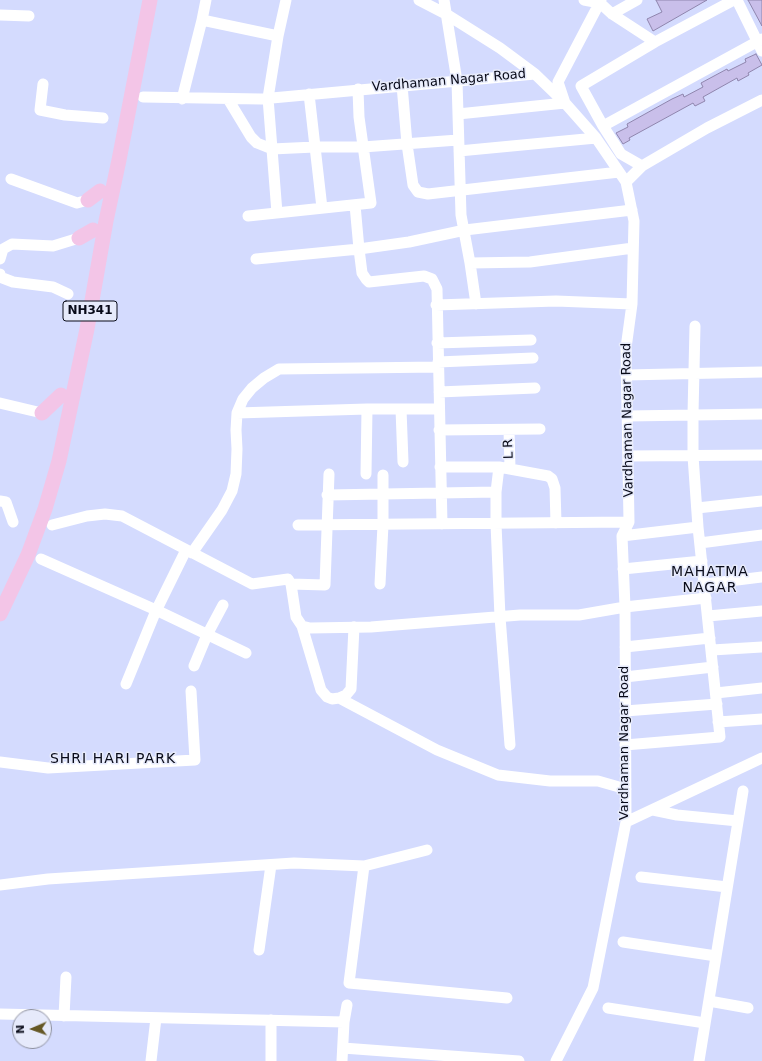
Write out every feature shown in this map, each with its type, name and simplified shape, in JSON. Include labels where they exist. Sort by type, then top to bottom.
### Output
[{"type":"highway","name":"NH341","points":[[0,614],[34,557],[44,509],[59,461],[87,329],[106,221],[150,0]]},
{"type":"highway","points":[[88,200],[100,191]]},
{"type":"highway","points":[[79,238],[93,230]]},
{"type":"highway","points":[[42,413],[61,395]]},
{"type":"highway","points":[[34,557],[46,544]]},
{"type":"street","points":[[182,99],[206,0]]},
{"type":"street","points":[[277,213],[268,98],[278,36],[286,0]]},
{"type":"street","points":[[419,0],[446,14],[500,48],[534,74]]},
{"type":"street","points":[[444,0],[457,81],[458,145],[462,215],[476,304]]},
{"type":"street","points":[[584,0],[601,2],[612,14],[655,42]]},
{"type":"street","points":[[612,14],[637,0]]},
{"type":"street","points":[[604,126],[760,44],[735,0],[655,42],[581,86],[604,126],[621,154],[642,166]]},
{"type":"street","points":[[458,114],[566,103],[558,82],[601,2]]},
{"type":"street","points":[[0,15],[29,16]]},
{"type":"street","points":[[202,20],[278,36]]},
{"type":"street","name":"Vardhaman Nagar Road","points":[[143,98],[268,98],[534,74],[566,103],[596,138],[622,177],[634,221],[632,304],[626,348],[629,522],[622,536],[625,607],[626,822],[592,988],[556,1061]]},
{"type":"street","points":[[43,84],[40,110],[65,115],[103,118]]},
{"type":"street","points":[[402,85],[407,144],[413,185],[418,192],[428,194],[622,177],[707,128],[762,100]]},
{"type":"street","points":[[248,216],[371,203],[359,117],[358,89]]},
{"type":"street","points":[[309,94],[322,208]]},
{"type":"street","points":[[228,99],[251,137],[257,143],[272,149],[315,146],[363,147],[407,144],[458,145],[596,138]]},
{"type":"street","points":[[11,179],[77,203],[88,200]]},
{"type":"street","points":[[355,205],[362,272],[366,280],[369,282],[424,276],[432,279],[437,289],[436,305],[442,524]]},
{"type":"street","points":[[256,260],[359,249],[409,242],[465,230],[632,210]]},
{"type":"street","points":[[0,259],[3,249],[12,244],[53,246],[79,238]]},
{"type":"street","points":[[470,263],[530,262],[634,248]]},
{"type":"street","points":[[0,274],[0,277],[13,282],[52,287],[68,294]]},
{"type":"street","points":[[436,305],[556,300],[632,304]]},
{"type":"street","points":[[625,745],[720,737],[698,527],[693,414],[694,326]]},
{"type":"street","points":[[437,343],[531,340]]},
{"type":"street","points":[[126,684],[156,610],[189,551],[222,510],[232,491],[236,474],[236,430],[238,413],[243,399],[252,388],[279,369],[438,365],[533,358]]},
{"type":"street","points":[[626,376],[762,372]]},
{"type":"street","points":[[439,392],[535,388]]},
{"type":"street","points":[[0,403],[42,413]]},
{"type":"street","points":[[238,413],[439,408]]},
{"type":"street","points":[[366,474],[367,409]]},
{"type":"street","points":[[401,409],[404,462]]},
{"type":"street","points":[[627,416],[762,414]]},
{"type":"street","points":[[440,430],[540,429]]},
{"type":"street","name":"L R","points":[[509,430],[504,468],[496,492],[496,524],[500,617],[510,745]]},
{"type":"street","points":[[628,456],[762,455]]},
{"type":"street","points":[[440,467],[504,468],[544,474],[552,479],[555,488],[556,523]]},
{"type":"street","points":[[290,584],[325,585],[328,525],[328,474]]},
{"type":"street","points":[[380,584],[384,525],[383,475]]},
{"type":"street","points":[[327,495],[496,492]]},
{"type":"street","points":[[0,501],[6,502],[13,522]]},
{"type":"street","points":[[697,508],[762,501]]},
{"type":"street","points":[[52,525],[87,516],[105,514],[122,516],[252,584],[288,579],[296,617],[302,626],[321,690],[332,699],[346,695],[351,689],[354,627]]},
{"type":"street","points":[[298,525],[629,522]]},
{"type":"street","points":[[622,536],[698,527]]},
{"type":"street","points":[[700,543],[762,534]]},
{"type":"street","points":[[34,557],[156,610],[246,653]]},
{"type":"street","points":[[623,569],[702,561]]},
{"type":"street","points":[[705,584],[762,577]]},
{"type":"street","points":[[302,626],[310,628],[354,627],[520,615],[579,615],[625,607],[706,598]]},
{"type":"street","points":[[194,666],[207,635],[223,605]]},
{"type":"street","points":[[708,616],[762,611]]},
{"type":"street","points":[[625,647],[710,638]]},
{"type":"street","points":[[712,650],[762,647]]},
{"type":"street","points":[[625,677],[713,667]]},
{"type":"street","points":[[625,711],[717,699],[762,688]]},
{"type":"street","points":[[0,762],[48,768],[195,760],[191,692]]},
{"type":"street","points":[[339,698],[437,750],[498,775],[550,781],[598,781],[626,789]]},
{"type":"street","points":[[718,722],[762,719]]},
{"type":"street","points":[[626,822],[762,758]]},
{"type":"street","points":[[699,1061],[743,791]]},
{"type":"street","points":[[653,810],[677,815],[738,821]]},
{"type":"street","points":[[0,885],[48,879],[294,863],[364,866],[427,850]]},
{"type":"street","points":[[259,950],[271,865]]},
{"type":"street","points":[[364,866],[349,983],[507,998]]},
{"type":"street","points":[[641,877],[727,887]]},
{"type":"street","points":[[623,942],[716,956]]},
{"type":"street","points":[[64,1016],[66,977]]},
{"type":"street","points":[[709,1001],[748,1008]]},
{"type":"street","points":[[342,1061],[344,1022],[347,1005]]},
{"type":"street","points":[[608,1008],[705,1023]]},
{"type":"street","points":[[0,1014],[344,1022]]},
{"type":"street","points":[[151,1061],[156,1018]]},
{"type":"street","points":[[271,1020],[271,1061]]},
{"type":"street","points":[[343,1048],[519,1061]]},
{"type":"building","points":[[656,0],[707,0],[653,31],[647,19],[662,12]]},
{"type":"building","points":[[748,0],[762,0],[762,26]]},
{"type":"building","points":[[756,54],[762,65],[738,81],[737,78],[703,97],[705,101],[695,106],[693,103],[629,138],[630,140],[623,144],[616,133],[628,127],[627,124],[672,99],[683,94],[684,97],[703,87],[701,83],[727,69],[728,71],[746,62],[745,59]]},
{"type":"district","name":"MAHATMA NAGAR","points":[[710,580]]},
{"type":"district","name":"SHRI HARI PARK","points":[[113,759]]}]
